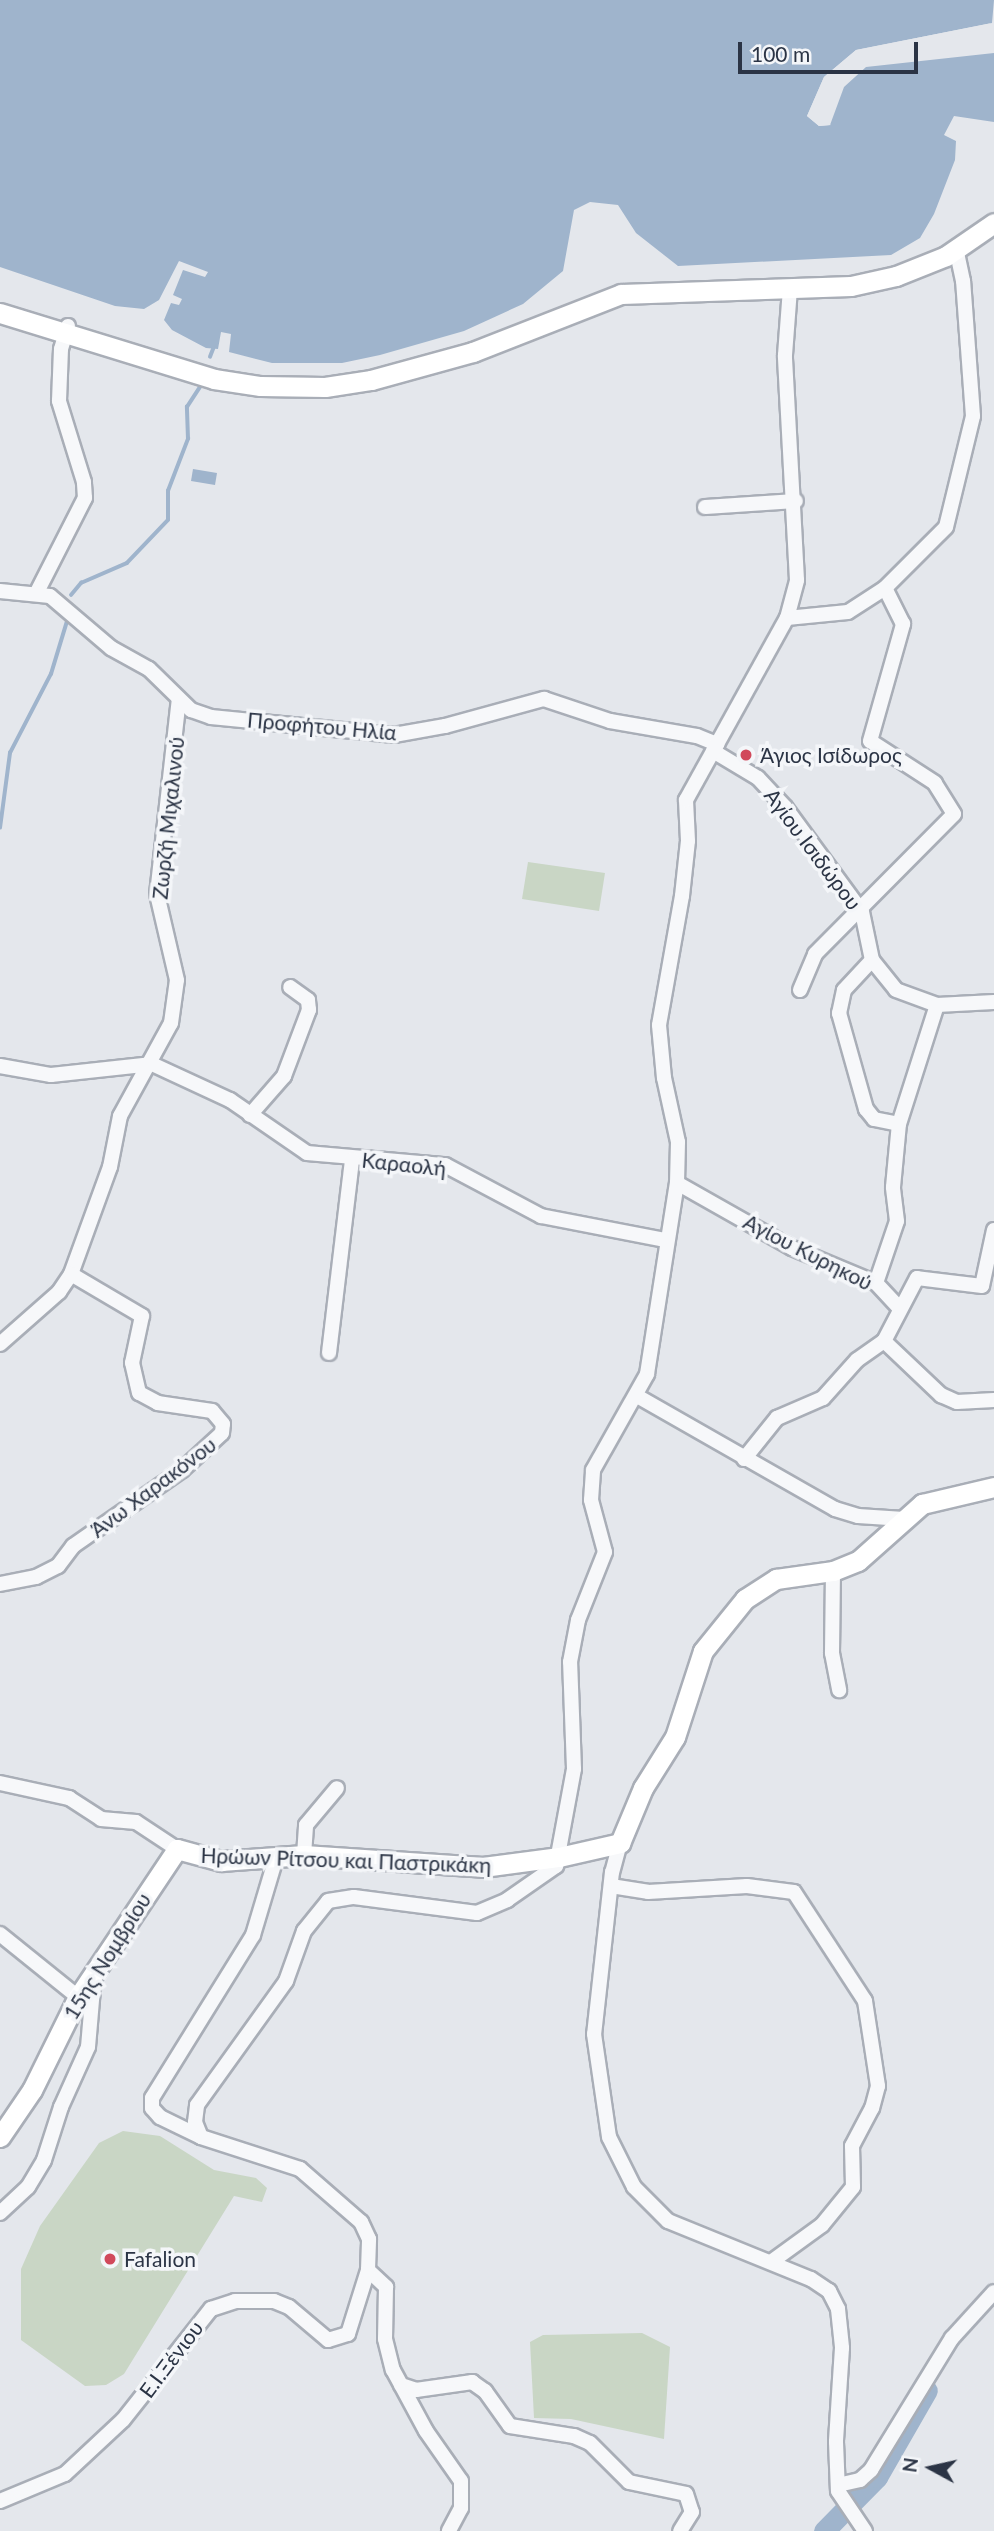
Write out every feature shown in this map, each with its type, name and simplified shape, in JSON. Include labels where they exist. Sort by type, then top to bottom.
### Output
[{"type":"main road","points":[[0,304],[214,379],[260,386],[325,387],[371,380],[473,352],[613,296],[851,286],[920,269],[994,223]]},
{"type":"main road","points":[[0,313],[215,370],[310,379],[370,371],[439,354],[618,286],[876,279]]},
{"type":"main road","points":[[620,1843],[643,1788],[675,1737],[703,1651],[745,1599],[776,1579],[833,1571],[867,1555],[904,1519],[937,1498],[994,1487]]},
{"type":"main road","name":"Ηρώων Ρίτσου και Παστρικάκη","points":[[177,1849],[221,1861],[304,1855],[483,1867],[559,1857],[620,1843]]},
{"type":"main road","name":"15ης Νομβρίου","points":[[0,2137],[26,2101],[78,1997],[177,1849]]},
{"type":"street","points":[[787,618],[848,612],[885,588],[946,527],[967,453],[972,377],[956,249]]},
{"type":"street","points":[[201,2137],[194,2115],[201,2097],[286,1981],[304,1931],[328,1902],[354,1896],[477,1913],[551,1872],[559,1857],[574,1769],[570,1662],[578,1620],[605,1552],[591,1500],[593,1471],[637,1396],[652,1351],[666,1240],[677,1182],[678,1142],[664,1078],[659,1025],[687,855],[685,806],[787,618],[797,580],[796,501],[785,355],[790,288]]},
{"type":"street","points":[[36,594],[85,498],[85,482],[59,401],[67,329]]},
{"type":"street","points":[[705,507],[796,501]]},
{"type":"street","points":[[800,990],[815,954],[862,912],[954,814],[935,783],[870,741],[903,624],[885,588]]},
{"type":"street","name":"Προφήτου Ηλία","points":[[0,591],[50,596],[111,648],[149,669],[191,710],[211,717],[394,735],[445,726],[544,699],[610,721],[697,736],[715,747]]},
{"type":"street","name":"Ζωρζή Μιχαλινού","points":[[0,1344],[40,1311],[71,1274],[110,1167],[117,1123],[152,1064],[171,1023],[178,993],[157,894],[179,699]]},
{"type":"street","name":"Αγίου Ισιδώρου","points":[[715,747],[765,784],[862,912],[872,960],[895,990],[937,1005],[994,1002]]},
{"type":"street","points":[[872,960],[844,990],[839,1013],[866,1109],[874,1119],[899,1124]]},
{"type":"street","points":[[250,1115],[284,1076],[309,1010],[308,1000],[290,987]]},
{"type":"street","points":[[876,1283],[898,1214],[892,1187],[899,1124],[937,1005]]},
{"type":"street","points":[[0,1066],[51,1075],[152,1064]]},
{"type":"street","name":"Καραολή","points":[[152,1064],[230,1100],[300,1150],[352,1159],[445,1165],[541,1216],[666,1240]]},
{"type":"street","points":[[329,1353],[352,1159]]},
{"type":"street","name":"Αγίου Κυρηκού","points":[[677,1182],[792,1248],[876,1283],[898,1307]]},
{"type":"street","points":[[744,1459],[777,1418],[824,1398],[857,1360],[884,1341],[898,1307],[913,1282],[924,1276],[982,1286],[994,1230]]},
{"type":"street","name":"Άνω Χαρακόνου","points":[[0,1584],[36,1577],[58,1566],[73,1546],[182,1470],[222,1433],[223,1424],[212,1411],[158,1403],[139,1393],[132,1363],[142,1316],[71,1274]]},
{"type":"street","points":[[884,1341],[941,1395],[957,1402],[994,1400]]},
{"type":"street","points":[[637,1396],[744,1459],[848,1514],[904,1519]]},
{"type":"street","points":[[833,1571],[831,1653],[839,1690]]},
{"type":"street","points":[[0,1783],[69,1798],[101,1819],[136,1822],[177,1849]]},
{"type":"street","points":[[304,1855],[306,1825],[337,1788]]},
{"type":"street","points":[[620,1843],[611,1886],[594,2034],[604,2115],[613,2147],[634,2187],[668,2221],[823,2286],[838,2309],[842,2360],[836,2442],[840,2491],[865,2531]]},
{"type":"street","name":"Ε.Ι.Ξένιου","points":[[0,2501],[65,2474],[123,2420],[211,2309],[247,2300],[274,2301],[289,2307],[322,2337],[338,2340],[351,2328],[368,2270],[369,2239],[361,2221],[305,2172],[201,2137],[160,2117],[152,2108],[152,2098],[253,1935],[275,1858]]},
{"type":"street","points":[[611,1886],[648,1892],[747,1886],[789,1890],[803,1903],[821,1940],[865,2001],[878,2086],[872,2108],[852,2146],[853,2188],[822,2225],[771,2262]]},
{"type":"street","points":[[0,1934],[78,1997]]},
{"type":"street","points":[[0,2213],[28,2187],[44,2160],[61,2107],[88,2047],[94,1976]]},
{"type":"street","points":[[368,2270],[386,2287],[385,2339],[401,2385],[461,2481],[461,2508],[449,2531]]},
{"type":"street","points":[[840,2491],[860,2480],[870,2470],[952,2338],[994,2292]]},
{"type":"street","points":[[401,2385],[416,2390],[472,2382],[485,2391],[510,2426],[574,2436],[590,2443],[629,2482],[686,2494],[692,2512],[680,2531]]},
{"type":"green space","points":[[528,862],[605,873],[599,911],[522,899]]},
{"type":"green space","name":"Fafalion","points":[[123,2131],[160,2136],[214,2170],[256,2178],[267,2188],[262,2202],[234,2196],[124,2374],[106,2385],[85,2386],[21,2340],[21,2269],[40,2226],[99,2143]]},
{"type":"green space","points":[[642,2333],[670,2347],[664,2439],[571,2419],[534,2418],[530,2342],[543,2335]]},
{"type":"water","points":[[0,0],[994,0],[992,23],[856,50],[824,77],[807,116],[819,126],[830,125],[844,87],[866,67],[994,53],[994,122],[954,116],[944,135],[956,141],[955,160],[934,214],[920,238],[891,255],[678,266],[636,233],[618,205],[590,202],[574,210],[563,271],[523,304],[464,331],[380,355],[342,363],[272,363],[229,352],[231,334],[221,332],[218,349],[206,348],[172,330],[164,320],[171,303],[179,305],[182,299],[173,295],[183,270],[205,277],[208,272],[179,261],[159,300],[144,309],[115,306],[0,267]]},
{"type":"water","points":[[193,469],[217,473],[215,485],[191,481]]},
{"type":"pier","points":[[992,23],[956,37],[858,53],[819,92],[811,115],[831,125],[819,126],[807,116],[824,77],[856,50]]},
{"type":"waterway","points":[[210,357],[213,349]]},
{"type":"waterway","points":[[71,595],[81,583],[127,563],[168,520],[168,491],[188,439],[187,407],[200,387]]},
{"type":"waterway","points":[[0,828],[10,753],[51,674],[68,618]]},
{"type":"waterway","points":[[824,2531],[877,2477],[927,2390]]},
{"type":"place","name":"Άγιος Ισίδωρος","points":[[746,755]]},
{"type":"place","name":"Fafalion","points":[[110,2259]]}]
